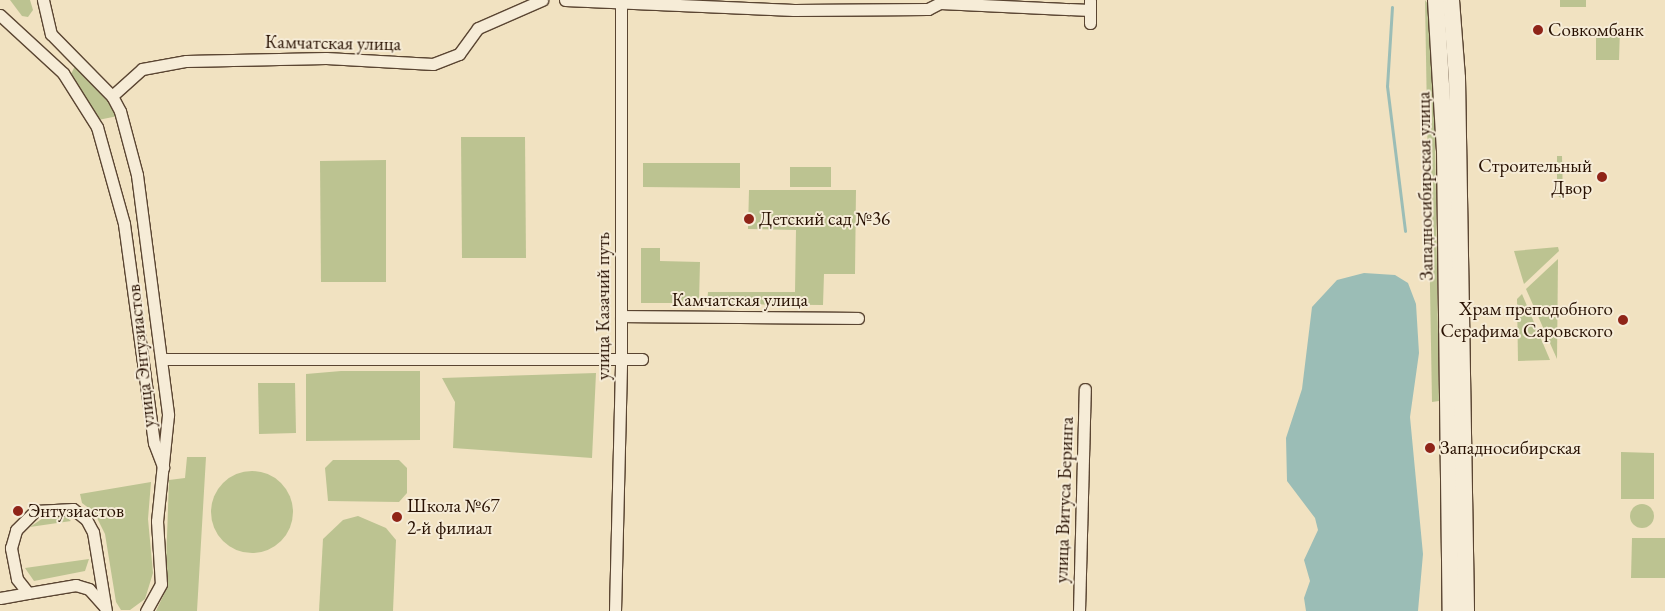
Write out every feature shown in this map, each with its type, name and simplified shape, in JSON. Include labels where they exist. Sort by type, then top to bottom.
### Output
[{"type":"main road","name":"Западносибирская улица","points":[[1436,0],[1445,160],[1451,611]]},
{"type":"main road","name":"Западносибирская улица","points":[[1451,0],[1457,78],[1466,611]]},
{"type":"street","name":"улица Энтузиастов","points":[[43,0],[51,34],[112,96],[123,120],[137,175],[168,414],[157,521],[161,584],[146,611]]},
{"type":"street","name":"Камчатская улица","points":[[112,96],[142,69],[186,60],[447,61],[459,54],[478,28],[527,3],[542,0]]},
{"type":"street","points":[[565,0],[794,10],[928,9],[940,3],[1090,5],[1090,23]]},
{"type":"street","name":"улица Казачий путь","points":[[615,611],[621,359],[621,1]]},
{"type":"street","points":[[0,15],[63,73],[97,127],[124,224],[154,443],[163,467]]},
{"type":"street","name":"Камчатская улица","points":[[621,316],[858,318]]},
{"type":"street","points":[[162,360],[642,359]]},
{"type":"street","name":"улица Витуса Беринга","points":[[1079,611],[1085,390]]},
{"type":"street","points":[[28,593],[17,579],[11,548],[16,530],[35,510],[73,509],[93,532],[106,609]]},
{"type":"street","points":[[0,598],[76,586],[89,589],[106,609]]},
{"type":"green space","points":[[10,0],[30,0],[33,10],[28,17],[22,16]]},
{"type":"green space","points":[[1425,0],[1430,7],[1435,137],[1439,401],[1432,402]]},
{"type":"green space","points":[[1560,0],[1586,0],[1586,7],[1560,7]]},
{"type":"green space","points":[[1596,29],[1620,29],[1619,60],[1596,60]]},
{"type":"green space","points":[[75,66],[113,106],[118,116],[98,120],[70,76]]},
{"type":"green space","points":[[461,137],[525,137],[526,258],[462,258]]},
{"type":"green space","points":[[1557,156],[1562,156],[1563,200],[1557,195]]},
{"type":"green space","points":[[386,160],[386,282],[321,282],[320,161]]},
{"type":"green space","points":[[643,163],[740,163],[740,188],[643,187]]},
{"type":"green space","points":[[790,167],[831,167],[831,187],[790,187]]},
{"type":"green space","points":[[749,190],[856,190],[855,274],[824,274],[823,305],[707,304],[708,292],[795,292],[796,230],[748,229]]},
{"type":"green space","points":[[1558,247],[1559,251],[1524,284],[1514,251]]},
{"type":"green space","points":[[641,248],[660,248],[660,261],[700,262],[699,303],[641,303]]},
{"type":"green space","points":[[1558,259],[1557,359],[1526,289]]},
{"type":"green space","points":[[1522,294],[1550,360],[1518,361],[1517,299]]},
{"type":"green space","points":[[341,371],[420,371],[420,440],[306,441],[306,374]]},
{"type":"green space","points":[[596,373],[592,458],[453,448],[455,402],[442,378]]},
{"type":"green space","points":[[258,383],[295,383],[296,433],[259,434]]},
{"type":"green space","points":[[1621,452],[1654,453],[1654,499],[1621,499]]},
{"type":"green space","points":[[187,457],[206,457],[197,611],[156,611],[165,592],[169,480],[185,478]]},
{"type":"green space","points":[[333,460],[399,460],[407,468],[407,493],[399,502],[328,501],[325,468]]},
{"type":"green space","points":[[252,471],[268,474],[281,483],[290,496],[293,512],[290,528],[281,541],[268,550],[252,553],[236,550],[223,541],[214,528],[211,512],[214,496],[223,483],[236,474]]},
{"type":"green space","points":[[151,482],[148,519],[153,573],[145,599],[130,610],[121,610],[116,602],[105,534],[94,512],[82,503],[80,494]]},
{"type":"green space","points":[[1642,504],[1651,507],[1654,516],[1651,525],[1642,528],[1633,525],[1630,516],[1633,507]]},
{"type":"green space","points":[[46,516],[65,516],[71,521],[30,527]]},
{"type":"green space","points":[[358,516],[386,528],[396,540],[393,611],[319,611],[323,539],[343,520]]},
{"type":"green space","points":[[1632,538],[1665,538],[1665,578],[1631,578]]},
{"type":"green space","points":[[89,559],[85,571],[34,581],[25,568]]},
{"type":"water","points":[[1364,273],[1395,275],[1408,283],[1416,304],[1419,353],[1410,417],[1423,554],[1418,611],[1306,611],[1304,598],[1310,581],[1304,560],[1318,530],[1315,518],[1287,481],[1286,438],[1302,389],[1312,307],[1337,280]]},
{"type":"waterway","points":[[1392,7],[1387,86],[1405,231]]},
{"type":"place","name":"Совкомбанк","points":[[1538,30]]},
{"type":"place","name":"Строительный Двор","points":[[1602,177]]},
{"type":"place","name":"Детский сад №36","points":[[749,219]]},
{"type":"place","name":"Храм преподобного Серафима Саровского","points":[[1623,320]]},
{"type":"place","name":"Западносибирская","points":[[1430,448]]},
{"type":"place","name":"Энтузиастов","points":[[18,511]]},
{"type":"place","name":"Школа №67 2-й филиал","points":[[397,517]]}]
